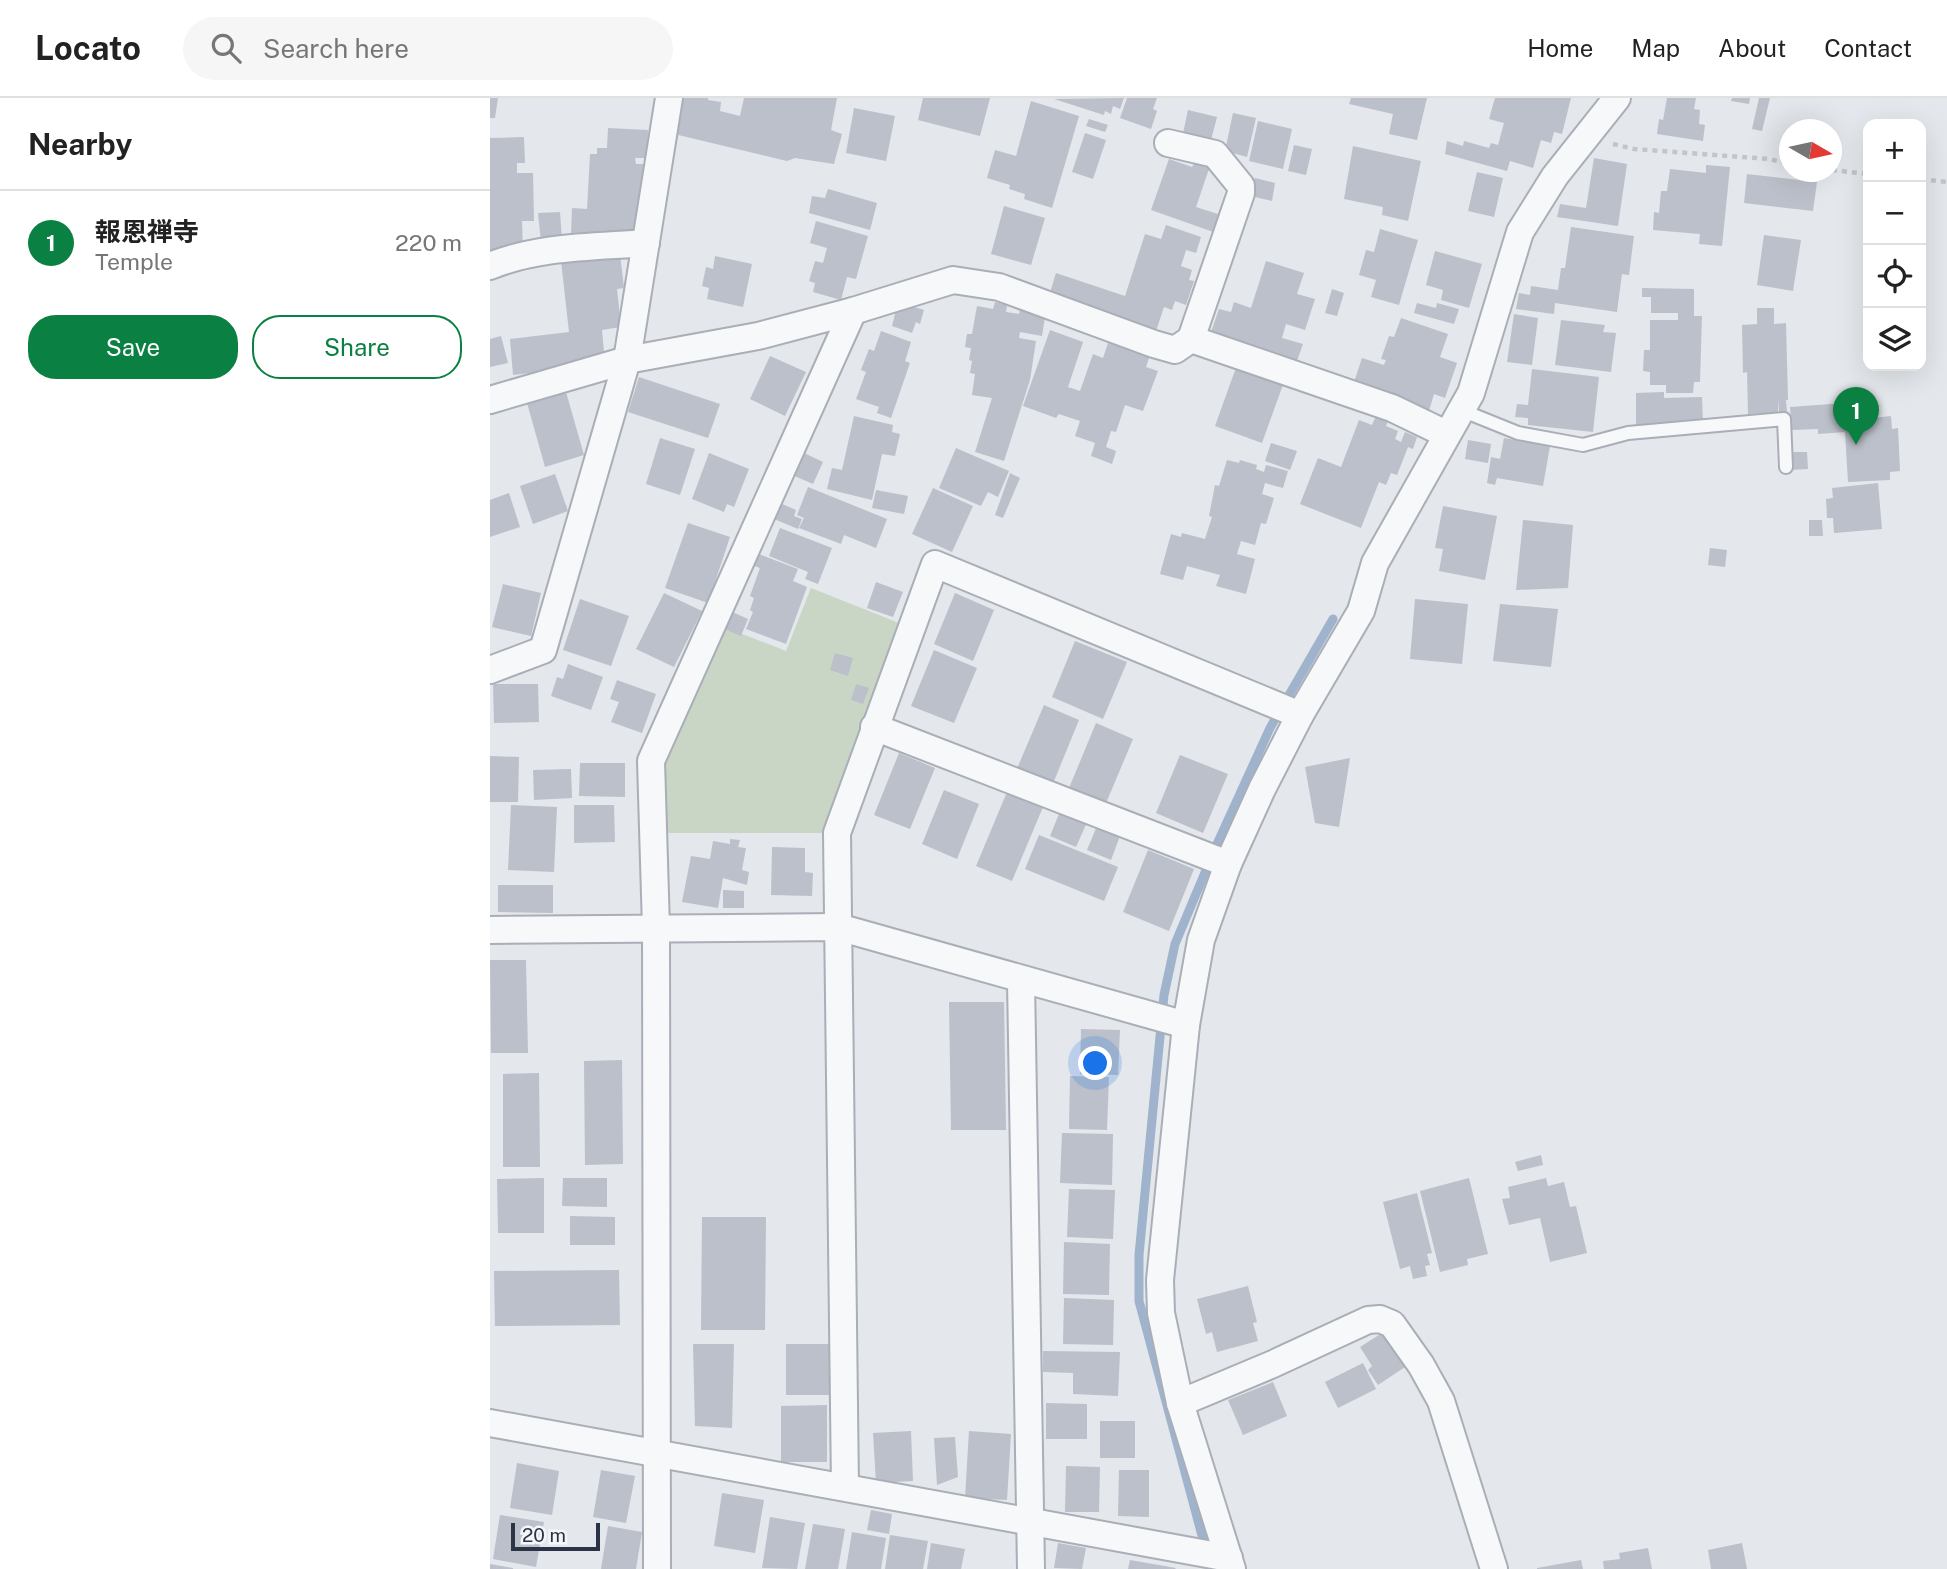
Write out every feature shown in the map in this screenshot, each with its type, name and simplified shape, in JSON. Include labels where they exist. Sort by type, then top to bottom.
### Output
[{"type":"street","points":[[490,670],[543,650],[627,360],[669,98]]},
{"type":"street","points":[[490,1423],[845,1487],[1218,1559],[1161,1313],[1168,1020],[1201,940],[1218,860],[1262,789],[1287,710],[1361,611],[1375,563],[1471,393],[1520,232],[1555,176],[1617,98]]},
{"type":"street","points":[[490,400],[627,360],[758,336],[953,280],[999,287],[1175,350],[1191,339],[1241,193],[1241,186],[1215,154],[1168,143]]},
{"type":"street","points":[[490,266],[506,259],[545,251],[646,243]]},
{"type":"street","points":[[657,1569],[656,928],[651,761],[853,310]]},
{"type":"street","points":[[1191,339],[1392,408],[1446,434]]},
{"type":"street","points":[[845,1487],[837,833],[935,564],[1287,710]]},
{"type":"street","points":[[874,727],[1218,860]]},
{"type":"street","points":[[490,930],[838,927],[1168,1020]]},
{"type":"street","points":[[1021,979],[1031,1569]]},
{"type":"street","points":[[1180,1403],[1367,1320],[1380,1319],[1392,1324],[1421,1365],[1441,1401],[1494,1569]]},
{"type":"lane","points":[[1461,410],[1518,433],[1583,444],[1628,433],[1784,419],[1786,467]]},
{"type":"path","points":[[1585,138],[1634,149],[1779,161]]},
{"type":"path","points":[[1842,171],[1863,173]]},
{"type":"path","points":[[1926,180],[1947,182]]},
{"type":"green space","points":[[811,588],[904,625],[823,833],[665,833],[665,757],[717,624],[786,651]]},
{"type":"building","points":[[490,98],[498,98],[495,118],[490,118]]},
{"type":"building","points":[[681,98],[708,98],[721,102],[720,111],[740,116],[744,98],[837,98],[831,130],[842,134],[834,164],[795,158],[787,161],[670,133]]},
{"type":"building","points":[[923,98],[990,98],[980,136],[918,120]]},
{"type":"building","points":[[1124,98],[1120,109],[1113,106],[1111,114],[1105,111],[1104,115],[1054,99]]},
{"type":"building","points":[[1127,98],[1157,98],[1153,109],[1157,111],[1151,129],[1120,118]]},
{"type":"building","points":[[1351,98],[1427,98],[1417,140],[1389,134],[1393,114],[1349,104]]},
{"type":"building","points":[[1495,98],[1571,98],[1562,134],[1554,132],[1551,143],[1541,140],[1533,168],[1510,161],[1507,171],[1445,154],[1447,141],[1463,146],[1464,141],[1489,148],[1491,143],[1498,145],[1504,123],[1489,119]]},
{"type":"building","points":[[1667,98],[1696,98],[1694,109],[1700,110],[1699,124],[1705,125],[1703,141],[1657,134]]},
{"type":"building","points":[[1732,98],[1750,98],[1749,104],[1731,101]]},
{"type":"building","points":[[1759,98],[1770,98],[1762,131],[1752,129]]},
{"type":"building","points":[[1031,101],[1079,116],[1052,208],[1024,199],[1025,194],[1009,189],[1010,185],[987,178],[995,150],[1016,156]]},
{"type":"building","points":[[854,108],[895,116],[886,161],[846,153]]},
{"type":"building","points":[[1188,110],[1217,117],[1210,144],[1182,138]]},
{"type":"building","points":[[1233,113],[1256,118],[1247,157],[1225,151]]},
{"type":"building","points":[[1089,119],[1108,125],[1105,132],[1086,126]]},
{"type":"building","points":[[1258,121],[1292,129],[1283,169],[1249,161]]},
{"type":"building","points":[[608,128],[648,130],[647,158],[635,158],[636,164],[647,164],[645,206],[638,205],[636,238],[571,235],[572,208],[587,209],[590,154],[597,154],[597,148],[607,148]]},
{"type":"building","points":[[1085,133],[1106,140],[1093,179],[1072,172]]},
{"type":"building","points":[[524,137],[525,163],[517,163],[517,173],[533,173],[534,221],[522,221],[523,250],[490,252],[490,138]]},
{"type":"building","points":[[1294,145],[1312,149],[1306,175],[1288,171]]},
{"type":"building","points":[[1353,146],[1421,161],[1408,221],[1382,215],[1383,207],[1344,199]]},
{"type":"building","points":[[1594,158],[1627,164],[1618,226],[1557,217],[1560,204],[1586,208]]},
{"type":"building","points":[[1169,159],[1192,167],[1195,161],[1210,166],[1196,207],[1218,214],[1224,197],[1231,200],[1219,234],[1151,210]]},
{"type":"building","points":[[1706,165],[1730,167],[1722,246],[1699,244],[1700,234],[1653,230],[1654,212],[1659,213],[1661,191],[1667,191],[1670,169],[1706,173]]},
{"type":"building","points":[[1477,172],[1503,178],[1494,217],[1468,211]]},
{"type":"building","points":[[1747,174],[1779,178],[1779,182],[1817,182],[1813,211],[1744,203]]},
{"type":"building","points":[[1255,178],[1275,183],[1272,201],[1251,196]]},
{"type":"building","points":[[828,189],[877,203],[870,230],[809,213],[812,196],[825,198]]},
{"type":"building","points":[[1004,206],[1045,218],[1031,265],[991,254]]},
{"type":"building","points":[[560,212],[562,240],[541,242],[538,213]]},
{"type":"building","points":[[816,221],[868,236],[856,279],[847,277],[841,300],[813,292],[815,283],[809,281],[815,261],[823,263],[827,248],[810,243]]},
{"type":"building","points":[[1166,225],[1201,237],[1196,253],[1186,250],[1181,266],[1192,270],[1189,280],[1194,281],[1186,305],[1175,301],[1172,310],[1164,307],[1156,331],[1049,296],[1056,273],[1125,296],[1145,234],[1161,239]]},
{"type":"building","points":[[1571,227],[1634,236],[1629,275],[1622,274],[1617,312],[1555,303],[1554,314],[1516,309],[1519,293],[1530,295],[1531,286],[1558,290],[1561,268],[1565,268]]},
{"type":"building","points":[[1380,229],[1418,240],[1399,305],[1371,297],[1376,280],[1359,275],[1366,250],[1374,252]]},
{"type":"building","points":[[1764,235],[1801,240],[1793,291],[1757,285]]},
{"type":"building","points":[[1435,251],[1482,264],[1469,308],[1441,300],[1443,290],[1426,285]]},
{"type":"building","points":[[620,254],[624,288],[617,289],[621,327],[602,330],[605,364],[513,375],[510,339],[569,332],[561,261]]},
{"type":"building","points":[[715,256],[752,264],[743,307],[707,299],[709,288],[702,286],[706,267],[713,269]]},
{"type":"building","points":[[1266,261],[1304,273],[1297,294],[1315,299],[1305,330],[1286,324],[1282,338],[1303,344],[1297,361],[1210,335],[1219,309],[1231,312],[1234,302],[1251,308]]},
{"type":"building","points":[[1642,288],[1694,289],[1694,316],[1702,316],[1700,382],[1694,382],[1693,393],[1666,393],[1666,385],[1650,385],[1650,372],[1643,371],[1644,350],[1650,350],[1650,320],[1678,320],[1678,313],[1651,313],[1651,297],[1642,297]]},
{"type":"building","points":[[1332,289],[1344,293],[1337,316],[1325,313]]},
{"type":"building","points":[[898,302],[924,310],[920,324],[916,322],[912,333],[892,326]]},
{"type":"building","points":[[995,302],[1007,305],[1006,312],[1019,314],[1020,309],[1034,311],[1034,315],[1045,317],[1042,336],[1020,332],[1019,338],[1036,341],[1030,380],[1004,461],[975,452],[992,398],[972,395],[975,374],[970,373],[971,348],[965,347],[967,334],[972,334],[977,306],[993,309]]},
{"type":"building","points":[[1417,303],[1436,308],[1437,303],[1459,309],[1454,324],[1414,313]]},
{"type":"building","points":[[1757,308],[1774,308],[1774,324],[1786,323],[1787,412],[1779,412],[1778,398],[1778,413],[1748,414],[1747,372],[1743,373],[1742,325],[1757,324]]},
{"type":"building","points":[[1514,314],[1538,318],[1532,365],[1507,362]]},
{"type":"building","points":[[1401,318],[1448,334],[1440,357],[1457,363],[1445,398],[1434,394],[1429,411],[1353,385],[1362,358],[1384,365],[1386,360],[1381,359],[1389,336],[1394,337]]},
{"type":"building","points":[[1561,320],[1605,325],[1603,332],[1616,333],[1611,372],[1555,365]]},
{"type":"building","points":[[1050,330],[1083,342],[1068,387],[1080,391],[1093,354],[1103,358],[1109,340],[1150,355],[1146,367],[1158,371],[1143,411],[1125,405],[1116,432],[1111,431],[1106,447],[1116,451],[1112,464],[1091,456],[1095,443],[1075,436],[1080,421],[1059,414],[1056,418],[1023,406]]},
{"type":"building","points":[[881,331],[911,342],[905,361],[910,363],[891,418],[877,413],[879,407],[856,399],[866,372],[861,370],[869,349],[874,351]]},
{"type":"building","points":[[501,336],[508,363],[490,367],[490,339]]},
{"type":"building","points":[[770,356],[806,372],[785,416],[750,399]]},
{"type":"building","points":[[1238,362],[1285,379],[1262,443],[1215,426]]},
{"type":"building","points":[[1532,369],[1599,377],[1593,432],[1528,425],[1528,418],[1515,417],[1517,404],[1528,405]]},
{"type":"building","points":[[639,377],[720,404],[708,438],[628,412]]},
{"type":"building","points":[[566,392],[584,455],[545,467],[527,403]]},
{"type":"building","points":[[1664,392],[1664,398],[1702,397],[1703,423],[1636,425],[1636,393]]},
{"type":"building","points":[[1872,401],[1873,418],[1891,416],[1892,429],[1898,428],[1900,471],[1890,472],[1890,480],[1848,482],[1845,432],[1818,434],[1818,429],[1792,430],[1790,407]]},
{"type":"building","points":[[854,416],[893,425],[892,432],[900,434],[895,456],[882,454],[872,500],[827,489],[832,468],[842,470]]},
{"type":"building","points":[[1376,416],[1388,421],[1386,426],[1398,431],[1395,439],[1401,442],[1405,432],[1417,437],[1413,449],[1408,447],[1397,475],[1391,473],[1386,485],[1379,482],[1361,528],[1300,504],[1318,458],[1341,467],[1359,420],[1372,425]]},
{"type":"building","points":[[660,438],[695,449],[680,495],[646,484]]},
{"type":"building","points":[[1504,438],[1550,446],[1543,486],[1497,478],[1495,485],[1487,483],[1491,457],[1500,459]]},
{"type":"building","points":[[1468,440],[1491,444],[1488,463],[1465,459]]},
{"type":"building","points":[[1271,443],[1297,451],[1290,470],[1265,461]]},
{"type":"building","points":[[956,448],[1009,471],[998,497],[988,492],[981,506],[939,488]]},
{"type":"building","points":[[800,451],[823,462],[813,484],[790,474]]},
{"type":"building","points":[[1791,452],[1807,452],[1808,469],[1791,470]]},
{"type":"building","points":[[709,453],[749,469],[734,507],[727,504],[724,512],[692,499]]},
{"type":"building","points":[[1227,460],[1239,463],[1240,460],[1257,465],[1256,469],[1264,472],[1266,465],[1288,471],[1283,488],[1265,483],[1262,494],[1274,498],[1266,524],[1261,523],[1255,545],[1241,541],[1237,554],[1255,559],[1246,594],[1216,586],[1220,575],[1187,566],[1183,580],[1160,574],[1171,534],[1181,537],[1182,533],[1205,539],[1212,517],[1209,516],[1215,485],[1219,486]]},
{"type":"building","points":[[1010,473],[1020,478],[1003,518],[995,515]]},
{"type":"building","points":[[555,474],[568,511],[533,524],[520,486]]},
{"type":"building","points":[[1878,483],[1882,529],[1834,533],[1833,518],[1827,518],[1826,499],[1833,498],[1832,488]]},
{"type":"building","points":[[808,487],[887,519],[876,548],[844,535],[841,544],[799,528],[804,518],[797,515]]},
{"type":"building","points":[[933,488],[973,506],[952,552],[912,534]]},
{"type":"building","points":[[876,490],[908,496],[904,514],[872,508]]},
{"type":"building","points":[[509,493],[520,527],[490,537],[490,500]]},
{"type":"building","points":[[780,503],[796,510],[794,516],[802,519],[798,529],[774,519]]},
{"type":"building","points":[[1443,506],[1497,516],[1485,580],[1439,571],[1443,549],[1435,548]]},
{"type":"building","points":[[1523,520],[1573,525],[1568,588],[1516,590]]},
{"type":"building","points":[[1809,520],[1822,520],[1823,536],[1809,536]]},
{"type":"building","points":[[688,523],[730,537],[708,603],[665,588]]},
{"type":"building","points":[[780,528],[832,548],[818,584],[805,579],[808,572],[769,556]]},
{"type":"building","points":[[1710,548],[1727,550],[1725,567],[1708,565]]},
{"type":"building","points":[[756,553],[798,569],[793,581],[807,587],[786,644],[746,629],[753,612],[750,610],[754,598],[750,596],[760,568],[752,565]]},
{"type":"building","points":[[876,582],[903,592],[893,617],[867,608]]},
{"type":"building","points":[[503,584],[541,593],[531,636],[492,627]]},
{"type":"building","points":[[664,593],[702,611],[674,667],[636,649]]},
{"type":"building","points":[[955,593],[994,610],[973,661],[934,644]]},
{"type":"building","points":[[580,599],[629,616],[611,666],[563,650]]},
{"type":"building","points":[[1415,599],[1468,604],[1462,664],[1410,659]]},
{"type":"building","points":[[1500,604],[1558,609],[1551,667],[1493,661]]},
{"type":"building","points":[[730,611],[748,619],[741,636],[722,628]]},
{"type":"building","points":[[1075,641],[1127,662],[1103,719],[1052,697]]},
{"type":"building","points":[[934,650],[977,668],[954,723],[911,706]]},
{"type":"building","points":[[835,653],[853,658],[848,676],[830,670]]},
{"type":"building","points":[[568,664],[603,677],[591,710],[551,696],[557,677],[563,679]]},
{"type":"building","points":[[617,680],[656,694],[642,733],[611,722],[619,702],[610,699]]},
{"type":"building","points":[[493,684],[538,684],[539,722],[494,723]]},
{"type":"building","points":[[856,684],[869,688],[863,704],[851,700]]},
{"type":"building","points":[[1044,705],[1079,720],[1052,786],[1016,771]]},
{"type":"building","points":[[1096,723],[1133,739],[1104,808],[1067,793]]},
{"type":"building","points":[[899,753],[935,768],[910,829],[874,815]]},
{"type":"building","points":[[1180,755],[1228,774],[1203,833],[1156,813]]},
{"type":"building","points":[[490,756],[519,757],[518,802],[490,802]]},
{"type":"building","points":[[1350,758],[1339,827],[1315,823],[1305,767]]},
{"type":"building","points":[[580,763],[625,763],[625,797],[579,796]]},
{"type":"building","points":[[571,769],[572,798],[534,800],[533,770]]},
{"type":"building","points":[[944,790],[979,804],[957,859],[922,844]]},
{"type":"building","points":[[1007,792],[1043,807],[1012,881],[976,866]]},
{"type":"building","points":[[511,805],[557,807],[554,872],[508,870]]},
{"type":"building","points":[[574,805],[614,805],[615,842],[574,843]]},
{"type":"building","points":[[1061,809],[1088,820],[1076,847],[1050,836]]},
{"type":"building","points":[[1097,826],[1120,836],[1111,860],[1087,850]]},
{"type":"building","points":[[1039,835],[1118,867],[1104,901],[1025,869]]},
{"type":"building","points":[[730,839],[740,840],[738,847],[746,848],[742,870],[749,872],[747,885],[723,878],[718,908],[682,902],[691,856],[710,859],[713,841],[730,844]]},
{"type":"building","points":[[772,847],[805,848],[805,872],[813,873],[812,896],[771,895]]},
{"type":"building","points":[[1148,850],[1194,869],[1169,931],[1123,912]]},
{"type":"building","points":[[498,885],[553,885],[553,913],[498,912]]},
{"type":"building","points":[[723,890],[744,891],[744,908],[723,908]]},
{"type":"building","points":[[490,960],[526,960],[528,1053],[491,1053]]},
{"type":"building","points":[[949,1002],[1004,1002],[1006,1130],[951,1130]]},
{"type":"building","points":[[1081,1029],[1120,1030],[1118,1075],[1080,1074]]},
{"type":"building","points":[[622,1060],[623,1164],[585,1165],[584,1061]]},
{"type":"building","points":[[539,1073],[540,1167],[503,1167],[503,1074]]},
{"type":"building","points":[[1070,1076],[1109,1077],[1107,1130],[1069,1129]]},
{"type":"building","points":[[1062,1133],[1113,1134],[1112,1185],[1060,1183]]},
{"type":"building","points":[[1541,1155],[1543,1165],[1518,1171],[1515,1162]]},
{"type":"building","points":[[544,1178],[544,1233],[498,1233],[497,1179]]},
{"type":"building","points":[[563,1178],[607,1178],[607,1207],[562,1206]]},
{"type":"building","points":[[1469,1178],[1488,1254],[1467,1259],[1468,1265],[1440,1272],[1420,1191]]},
{"type":"building","points":[[1546,1178],[1548,1186],[1564,1182],[1570,1207],[1576,1206],[1587,1253],[1550,1262],[1540,1218],[1509,1225],[1502,1199],[1510,1198],[1508,1187]]},
{"type":"building","points":[[1069,1189],[1115,1190],[1113,1239],[1067,1237]]},
{"type":"building","points":[[1417,1193],[1432,1253],[1427,1254],[1430,1265],[1425,1266],[1427,1276],[1413,1279],[1410,1266],[1400,1269],[1383,1202]]},
{"type":"building","points":[[570,1216],[615,1217],[615,1245],[570,1245]]},
{"type":"building","points":[[702,1217],[766,1217],[765,1330],[701,1330]]},
{"type":"building","points":[[1064,1242],[1110,1244],[1109,1295],[1063,1294]]},
{"type":"building","points":[[619,1270],[620,1325],[495,1326],[494,1271]]},
{"type":"building","points":[[1248,1286],[1257,1322],[1253,1323],[1258,1341],[1217,1352],[1212,1332],[1206,1334],[1197,1299]]},
{"type":"building","points":[[1064,1298],[1114,1300],[1113,1345],[1063,1344]]},
{"type":"building","points":[[1382,1333],[1405,1367],[1378,1385],[1368,1370],[1372,1366],[1360,1347]]},
{"type":"building","points":[[693,1344],[734,1344],[732,1428],[695,1426]]},
{"type":"building","points":[[786,1344],[830,1344],[829,1395],[786,1395]]},
{"type":"building","points":[[1043,1351],[1120,1352],[1118,1396],[1073,1394],[1073,1373],[1043,1372]]},
{"type":"building","points":[[1363,1363],[1376,1389],[1338,1408],[1325,1382]]},
{"type":"building","points":[[1273,1382],[1287,1416],[1243,1435],[1228,1400]]},
{"type":"building","points":[[1046,1403],[1087,1404],[1087,1439],[1046,1439]]},
{"type":"building","points":[[827,1405],[827,1462],[781,1462],[781,1406]]},
{"type":"building","points":[[1100,1421],[1135,1421],[1135,1458],[1100,1458]]},
{"type":"building","points":[[911,1431],[913,1481],[876,1483],[873,1433]]},
{"type":"building","points":[[969,1431],[1011,1434],[1007,1500],[965,1498]]},
{"type":"building","points":[[955,1437],[958,1477],[937,1485],[934,1438]]},
{"type":"building","points":[[517,1463],[559,1471],[552,1515],[510,1508]]},
{"type":"building","points":[[1066,1466],[1100,1467],[1099,1512],[1065,1512]]},
{"type":"building","points":[[601,1470],[635,1476],[626,1523],[593,1517]]},
{"type":"building","points":[[1119,1470],[1149,1470],[1149,1517],[1118,1516]]},
{"type":"building","points":[[722,1493],[764,1500],[755,1553],[714,1546]]},
{"type":"building","points":[[871,1510],[892,1514],[889,1534],[867,1530]]},
{"type":"building","points":[[500,1515],[544,1522],[536,1567],[493,1559]]},
{"type":"building","points":[[770,1517],[805,1523],[797,1569],[762,1568]]},
{"type":"building","points":[[813,1524],[845,1529],[838,1569],[805,1569]]},
{"type":"building","points":[[608,1526],[642,1532],[636,1569],[601,1569]]},
{"type":"building","points":[[852,1532],[886,1538],[881,1569],[846,1569]]},
{"type":"building","points":[[890,1535],[928,1541],[923,1569],[885,1569]]},
{"type":"building","points":[[931,1543],[965,1549],[961,1569],[927,1569]]},
{"type":"building","points":[[1058,1543],[1086,1548],[1082,1569],[1054,1568]]},
{"type":"building","points":[[1742,1543],[1747,1569],[1711,1569],[1708,1550]]},
{"type":"building","points":[[1648,1548],[1652,1569],[1604,1569],[1603,1561],[1620,1559],[1619,1553]]},
{"type":"building","points":[[1130,1560],[1176,1568],[1128,1569]]},
{"type":"building","points":[[1581,1560],[1583,1569],[1537,1569],[1537,1568]]},
{"type":"building","points":[[490,1564],[513,1568],[513,1569],[490,1569]]},
{"type":"waterway","points":[[1211,1569],[1139,1301],[1139,1255],[1164,995],[1175,944],[1217,844],[1270,728],[1333,619]]},
{"type":"place","name":"報恩禅寺","points":[[1856,445]]}]
